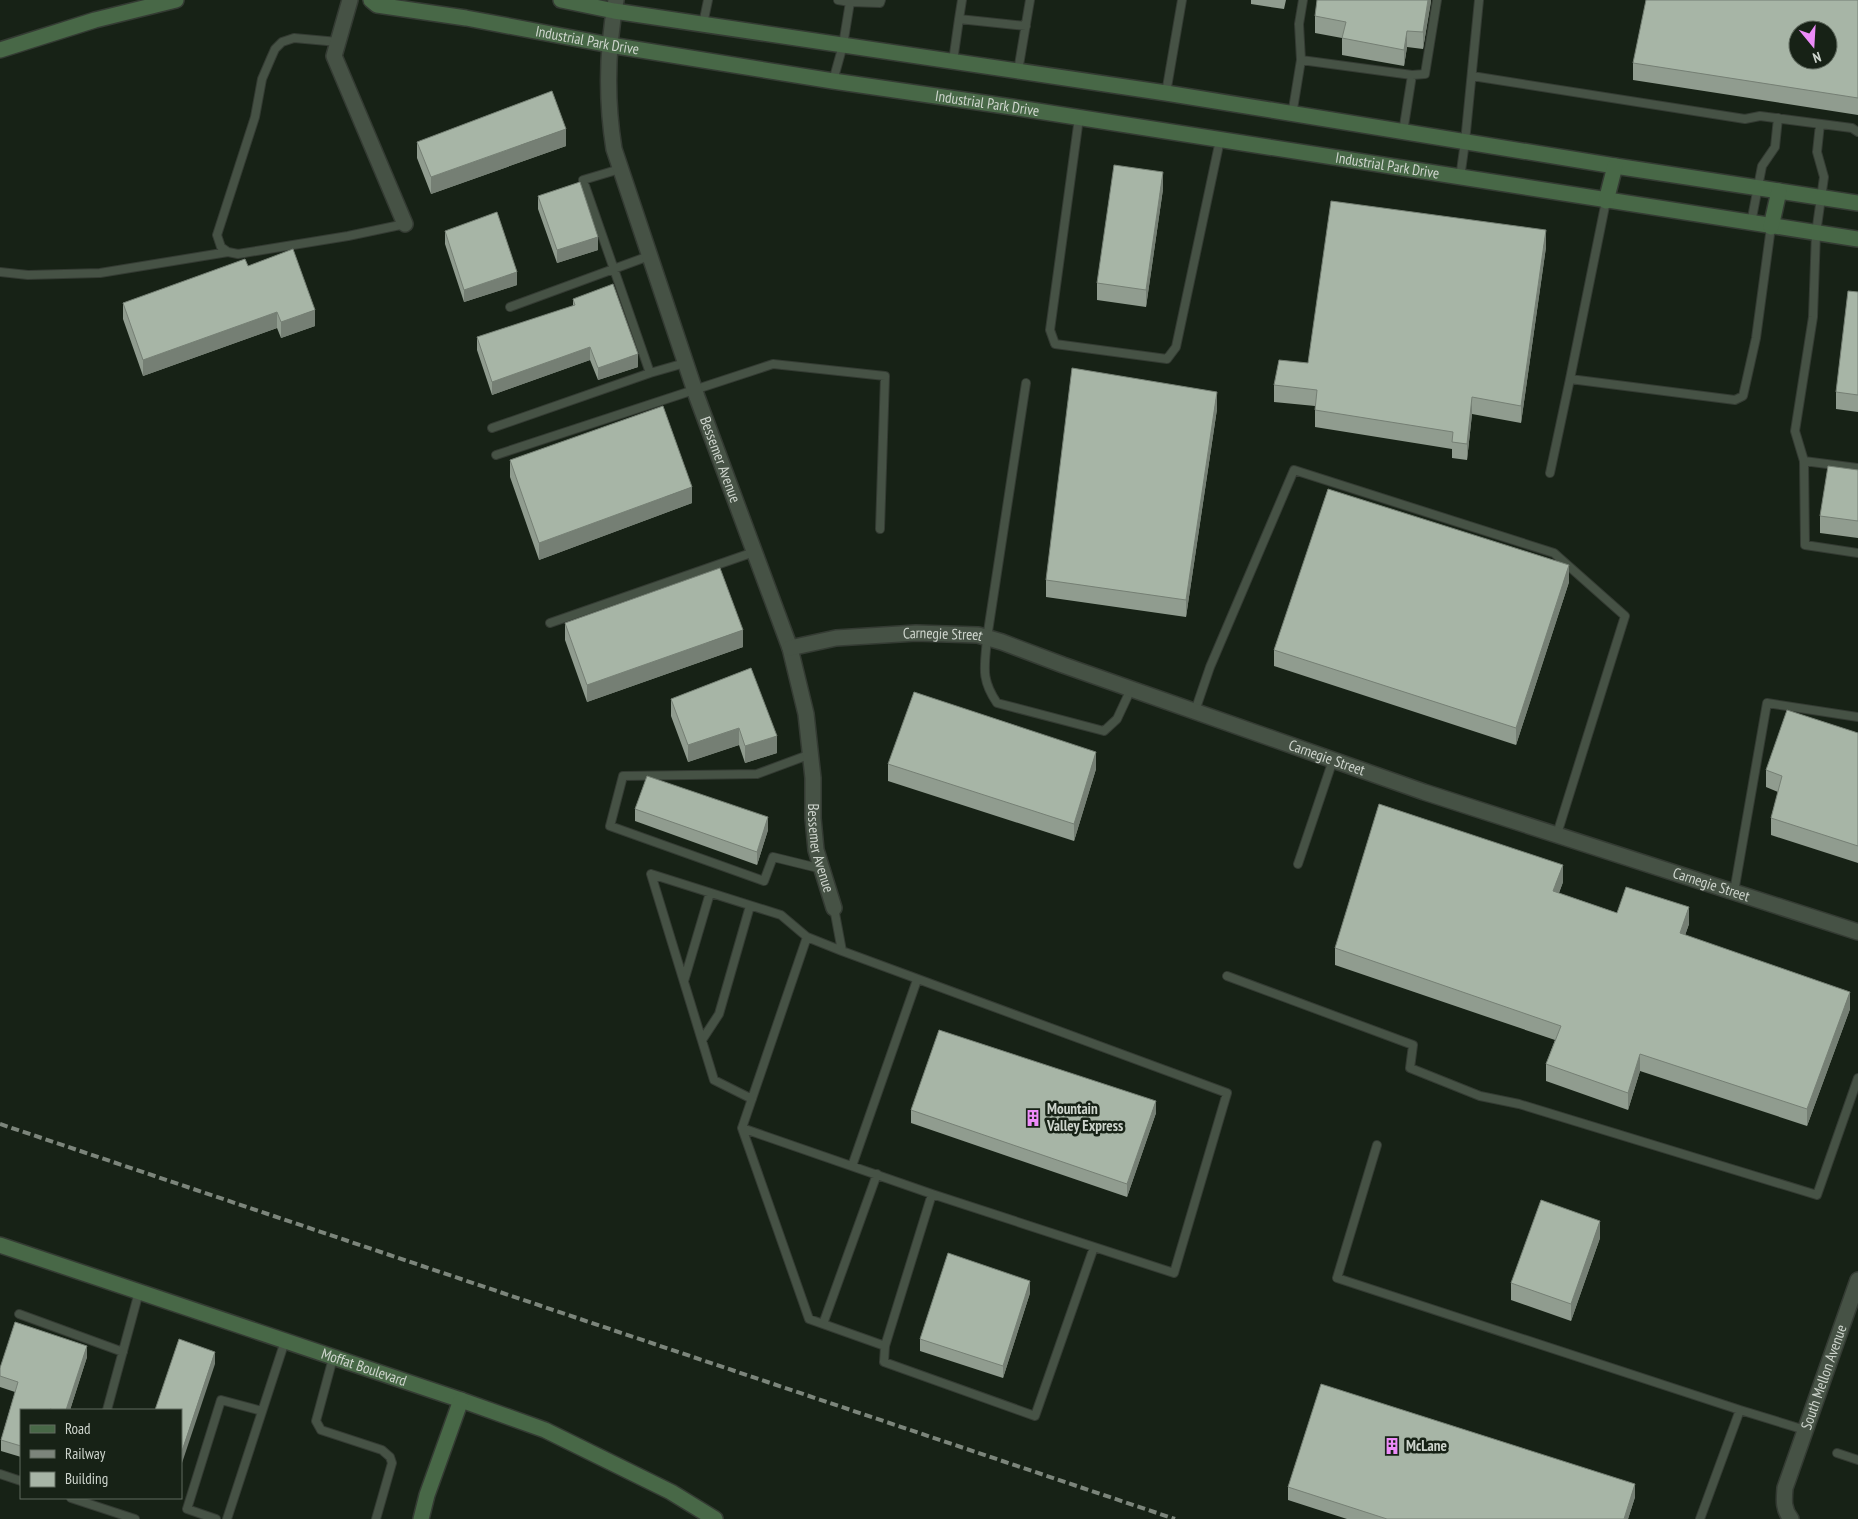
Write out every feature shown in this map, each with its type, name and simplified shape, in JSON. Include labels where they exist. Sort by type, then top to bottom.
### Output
[{"type":"street","points":[[0,50],[95,20],[176,0]]},
{"type":"street","points":[[350,0],[334,56],[405,224]]},
{"type":"street","name":"Industrial Park Drive","points":[[371,0],[376,5],[427,9],[610,45],[833,81],[1858,240]]},
{"type":"street","points":[[561,0],[615,6],[703,24],[1166,93],[1615,166],[1858,203]]},
{"type":"street","name":"Bessemer Avenue","points":[[615,6],[610,45],[608,87],[609,115],[614,149],[694,389],[790,648],[806,714],[814,778],[813,818],[816,850],[834,908]]},
{"type":"street","points":[[1606,201],[1615,166]]},
{"type":"street","points":[[1771,227],[1779,191]]},
{"type":"street","name":"Carnegie Street","points":[[790,648],[836,638],[916,633],[978,635],[1424,792],[1858,932]]},
{"type":"street","name":"Moffat Boulevard","points":[[0,1245],[461,1400],[544,1430],[671,1492],[715,1519]]},
{"type":"street","name":"South Mellon Avenue","points":[[1791,1519],[1786,1513],[1784,1504],[1785,1488],[1858,1280]]},
{"type":"street","points":[[421,1519],[427,1495],[461,1400]]},
{"type":"lane","points":[[703,24],[708,0]]},
{"type":"lane","points":[[838,0],[850,2],[880,2],[881,0]]},
{"type":"lane","points":[[953,62],[962,0]]},
{"type":"lane","points":[[1018,71],[1030,0]]},
{"type":"lane","points":[[1166,93],[1182,0]]},
{"type":"lane","points":[[1292,114],[1301,60],[1299,24],[1303,0]]},
{"type":"lane","points":[[1301,60],[1412,75],[1425,74],[1437,0]]},
{"type":"lane","points":[[1460,178],[1466,142],[1479,0]]},
{"type":"lane","points":[[833,81],[843,45],[850,2]]},
{"type":"lane","points":[[959,19],[1026,26]]},
{"type":"lane","points":[[228,252],[221,246],[217,235],[254,117],[262,79],[275,49],[282,42],[294,38],[338,42]]},
{"type":"lane","points":[[1403,132],[1412,75]]},
{"type":"lane","points":[[1472,76],[1744,119],[1760,116],[1778,118],[1852,128],[1858,132]]},
{"type":"lane","points":[[1079,118],[1050,330],[1055,344],[1167,360],[1176,347],[1220,140]]},
{"type":"lane","points":[[1750,224],[1762,166],[1775,147],[1778,118]]},
{"type":"lane","points":[[1820,124],[1817,152],[1824,177],[1816,233],[1813,317],[1795,431],[1804,461],[1805,545],[1858,553]]},
{"type":"lane","points":[[620,169],[583,180],[650,373]]},
{"type":"lane","points":[[1550,473],[1606,201]]},
{"type":"lane","points":[[0,272],[28,275],[100,273],[228,252],[238,254],[348,236],[405,224]]},
{"type":"lane","points":[[1570,379],[1735,400],[1743,396],[1756,338],[1771,227]]},
{"type":"lane","points":[[510,307],[649,256]]},
{"type":"lane","points":[[492,428],[650,373],[685,363]]},
{"type":"lane","points":[[496,455],[773,364],[885,376],[880,529]]},
{"type":"lane","points":[[1026,383],[987,638],[984,678],[997,703],[1104,730],[1117,720],[1131,689]]},
{"type":"lane","points":[[1804,461],[1858,468]]},
{"type":"lane","points":[[1195,711],[1210,667],[1294,470],[1554,553],[1625,616],[1557,834]]},
{"type":"lane","points":[[550,623],[754,552]]},
{"type":"lane","points":[[1734,892],[1767,703],[1858,717]]},
{"type":"lane","points":[[811,754],[757,774],[623,776],[610,826],[764,881],[773,857],[822,868]]},
{"type":"lane","points":[[1298,864],[1334,760]]},
{"type":"lane","points":[[742,1128],[932,1194],[1174,1273],[1227,1093],[842,951],[807,937],[780,915],[651,874],[714,1080],[752,1099]]},
{"type":"lane","points":[[684,981],[710,893]]},
{"type":"lane","points":[[702,1040],[719,1014],[750,906]]},
{"type":"lane","points":[[834,908],[842,951]]},
{"type":"lane","points":[[807,937],[742,1128],[809,1319],[885,1346]]},
{"type":"lane","points":[[1227,976],[1413,1045],[1410,1068],[1480,1096],[1519,1104],[1817,1195],[1858,1078]]},
{"type":"lane","points":[[852,1166],[918,980]]},
{"type":"lane","points":[[1377,1145],[1336,1278],[1805,1430]]},
{"type":"lane","points":[[823,1324],[877,1174]]},
{"type":"lane","points":[[932,1194],[885,1346],[884,1362],[1035,1416],[1094,1247]]},
{"type":"lane","points":[[107,1409],[139,1292]]},
{"type":"lane","points":[[19,1314],[123,1352]]},
{"type":"lane","points":[[227,1519],[285,1341]]},
{"type":"lane","points":[[333,1358],[316,1421],[321,1430],[382,1450],[390,1457],[392,1463],[376,1519]]},
{"type":"lane","points":[[216,1519],[187,1509],[220,1400],[262,1411]]},
{"type":"lane","points":[[1700,1519],[1740,1410]]},
{"type":"lane","points":[[1836,1453],[1858,1460]]},
{"type":"lane","points":[[0,1474],[20,1481]]},
{"type":"lane","points":[[74,1499],[135,1519]]},
{"type":"building","points":[[1317,0],[1428,0],[1423,32],[1407,31],[1404,50],[1342,38],[1346,22],[1315,16]]},
{"type":"building","points":[[1646,0],[1858,0],[1858,98],[1633,63]]},
{"type":"building","points":[[552,91],[566,129],[431,177],[417,142]]},
{"type":"building","points":[[1114,165],[1163,172],[1146,290],[1097,283]]},
{"type":"building","points":[[580,182],[598,237],[557,250],[538,196]]},
{"type":"building","points":[[1331,201],[1546,230],[1521,406],[1472,397],[1467,444],[1452,442],[1453,432],[1315,410],[1317,390],[1274,385],[1279,360],[1308,363]]},
{"type":"building","points":[[497,212],[517,272],[464,290],[445,231]]},
{"type":"building","points":[[293,249],[315,310],[281,322],[277,312],[143,360],[123,303],[245,259],[248,266]]},
{"type":"building","points":[[613,284],[638,354],[598,368],[590,347],[492,382],[477,337],[575,305],[573,299]]},
{"type":"building","points":[[1848,291],[1858,292],[1858,395],[1836,392]]},
{"type":"building","points":[[1072,368],[1217,392],[1186,600],[1046,580]]},
{"type":"building","points":[[663,406],[692,487],[539,543],[510,460]]},
{"type":"building","points":[[1828,466],[1858,470],[1858,521],[1820,516]]},
{"type":"building","points":[[1328,489],[1569,565],[1516,728],[1274,650]]},
{"type":"building","points":[[720,568],[743,630],[587,685],[565,623]]},
{"type":"building","points":[[751,668],[777,736],[745,746],[739,728],[688,745],[671,699]]},
{"type":"building","points":[[914,692],[1096,752],[1074,824],[888,764]]},
{"type":"building","points":[[1787,710],[1858,733],[1858,846],[1771,818],[1782,776],[1766,770]]},
{"type":"building","points":[[647,776],[768,817],[757,852],[635,809]]},
{"type":"building","points":[[1379,804],[1563,865],[1553,891],[1617,913],[1626,887],[1689,907],[1680,933],[1850,992],[1807,1109],[1640,1054],[1628,1093],[1546,1064],[1561,1026],[1335,948]]},
{"type":"building","name":"Mountain Valley Express","points":[[939,1030],[1156,1101],[1127,1184],[911,1110]]},
{"type":"building","points":[[1541,1200],[1600,1221],[1571,1304],[1511,1283]]},
{"type":"building","points":[[948,1253],[1030,1281],[1003,1366],[920,1339]]},
{"type":"building","points":[[15,1322],[87,1346],[66,1409],[20,1409],[20,1446],[1,1440],[18,1382],[0,1376],[0,1368]]},
{"type":"building","points":[[179,1339],[215,1352],[182,1451],[182,1409],[155,1409]]},
{"type":"building","name":"McLane","points":[[1321,1384],[1635,1484],[1624,1519],[1387,1519],[1288,1487]]},
{"type":"railway","points":[[0,1124],[1175,1519]]},
{"type":"place","name":"Mountain Valley Express","points":[[1033,1118]]},
{"type":"place","name":"McLane","points":[[1392,1446]]}]
